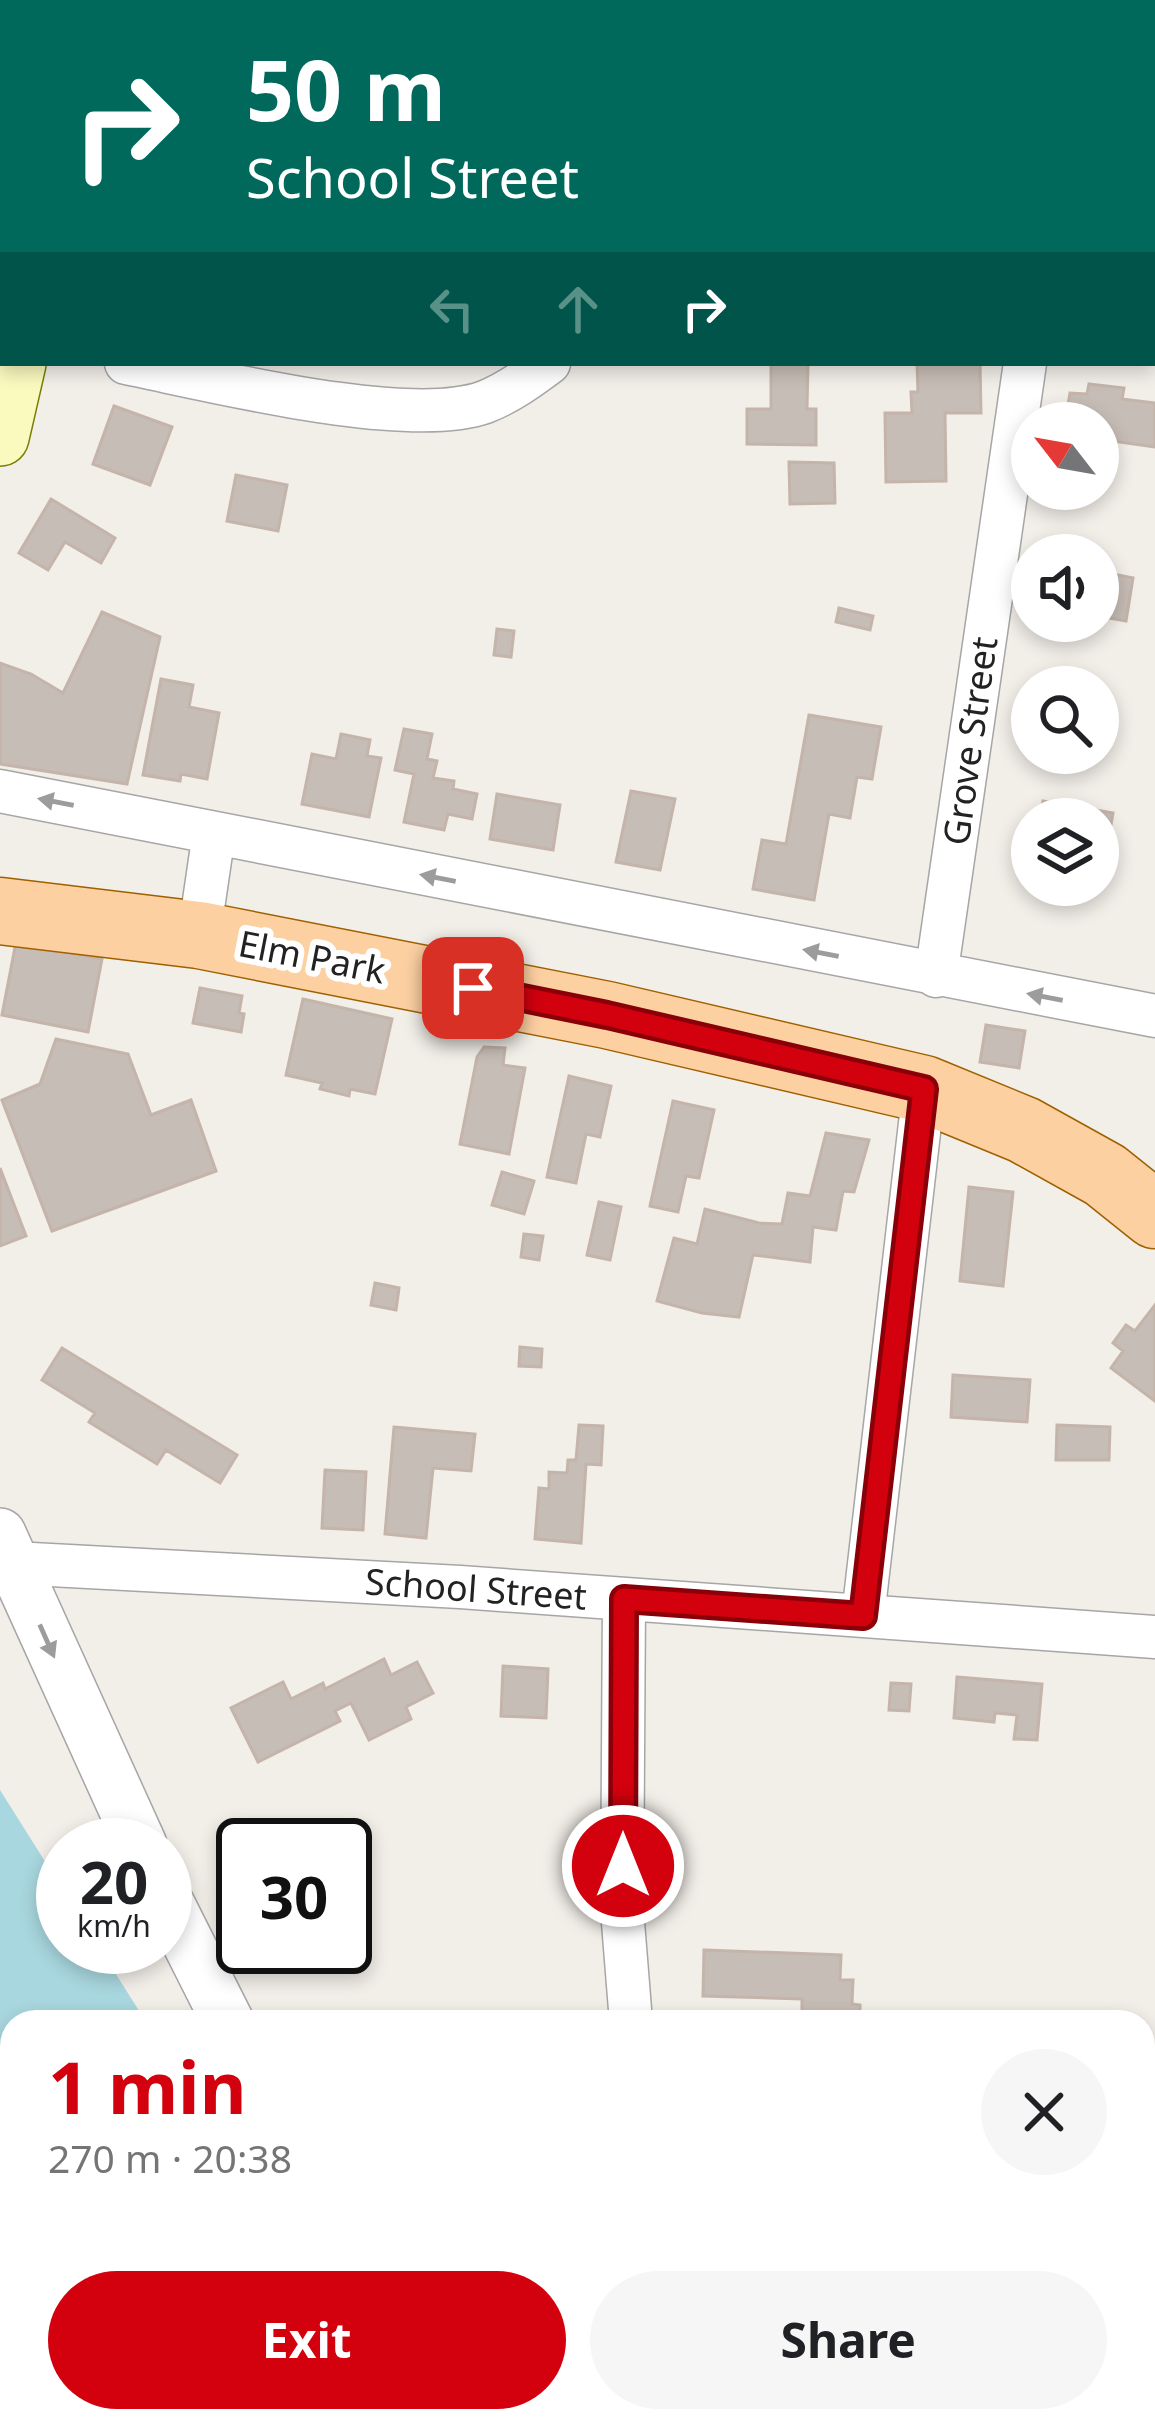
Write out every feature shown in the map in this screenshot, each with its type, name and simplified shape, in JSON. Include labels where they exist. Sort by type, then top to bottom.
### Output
[{"type":"main road","points":[[0,437],[16,366]]},
{"type":"main road","name":"Elm Park","points":[[0,911],[199,934],[607,1015],[924,1089],[1024,1130],[1105,1175],[1155,1215]]},
{"type":"street","points":[[141,366],[400,410],[484,403],[545,366]]},
{"type":"street","name":"Grove Street","points":[[936,976],[1025,366]]},
{"type":"street","points":[[0,791],[1155,1016]]},
{"type":"street","points":[[199,934],[214,833]]},
{"type":"street","points":[[863,1616],[924,1089]]},
{"type":"street","points":[[6,1548],[129,1818]]},
{"type":"street","name":"School Street","points":[[6,1548],[1155,1637]]},
{"type":"street","points":[[624,1599],[622,1910],[630,2010]]},
{"type":"street","points":[[192,1951],[222,2010]]},
{"type":"water","points":[[0,1790],[36,1847],[36,1974],[116,1974],[138,2010],[0,2010]]},
{"type":"building","points":[[771,366],[808,366],[807,409],[816,409],[816,445],[747,444],[747,409],[771,409]]},
{"type":"building","points":[[917,366],[980,366],[981,413],[945,413],[946,481],[886,482],[885,413],[912,413],[911,392],[918,392]]},
{"type":"building","points":[[1089,384],[1124,388],[1122,399],[1155,403],[1155,447],[1119,442],[1119,402],[1068,402],[1070,393],[1087,394]]},
{"type":"building","points":[[114,406],[172,427],[150,485],[93,464]]},
{"type":"building","points":[[789,462],[834,463],[835,503],[790,504]]},
{"type":"building","points":[[236,475],[287,485],[278,531],[227,521]]},
{"type":"building","points":[[51,499],[115,538],[101,563],[65,542],[48,570],[19,553]]},
{"type":"building","points":[[1119,575],[1133,578],[1126,621],[1119,620]]},
{"type":"building","points":[[839,608],[873,616],[870,630],[836,622]]},
{"type":"building","points":[[102,612],[160,637],[127,784],[0,764],[0,663],[63,693]]},
{"type":"building","points":[[497,629],[514,631],[511,657],[494,655]]},
{"type":"building","points":[[161,679],[193,685],[189,707],[219,713],[207,779],[181,774],[180,781],[143,775]]},
{"type":"building","points":[[809,715],[881,727],[872,779],[857,777],[850,818],[829,814],[814,900],[753,889],[762,840],[786,844]]},
{"type":"building","points":[[404,729],[432,734],[427,759],[437,761],[433,778],[454,781],[453,789],[477,794],[472,819],[448,814],[444,830],[404,822],[414,774],[395,770]]},
{"type":"building","points":[[341,734],[370,740],[367,756],[381,758],[369,817],[302,804],[312,754],[336,759]]},
{"type":"building","points":[[631,791],[675,799],[660,870],[616,862]]},
{"type":"building","points":[[497,794],[560,805],[553,850],[490,839]]},
{"type":"building","points":[[16,942],[102,959],[88,1032],[2,1015]]},
{"type":"building","points":[[200,988],[242,996],[241,1032],[193,1023]]},
{"type":"building","points":[[303,999],[392,1019],[375,1094],[350,1089],[349,1096],[320,1089],[322,1083],[286,1075]]},
{"type":"building","points":[[986,1025],[1025,1031],[1019,1068],[980,1062]]},
{"type":"building","points":[[56,1039],[128,1054],[151,1115],[191,1100],[216,1171],[52,1231],[2,1100],[40,1084]]},
{"type":"building","points":[[484,1047],[505,1048],[503,1065],[525,1068],[509,1154],[460,1144],[477,1057]]},
{"type":"building","points":[[569,1076],[611,1086],[600,1137],[586,1134],[576,1183],[547,1177]]},
{"type":"building","points":[[673,1101],[714,1110],[699,1178],[686,1176],[678,1212],[650,1206]]},
{"type":"building","points":[[826,1133],[869,1140],[854,1192],[843,1191],[836,1230],[813,1227],[810,1262],[753,1255],[739,1317],[657,1301],[674,1238],[697,1244],[705,1209],[782,1224],[788,1193],[810,1196]]},
{"type":"building","points":[[0,1168],[26,1236],[0,1246]]},
{"type":"building","points":[[502,1172],[534,1181],[524,1214],[492,1205]]},
{"type":"building","points":[[969,1187],[1013,1192],[1003,1286],[960,1281]]},
{"type":"building","points":[[599,1202],[621,1207],[610,1260],[587,1255]]},
{"type":"building","points":[[524,1234],[543,1236],[539,1260],[521,1257]]},
{"type":"building","points":[[375,1283],[399,1288],[396,1310],[371,1305]]},
{"type":"building","points":[[1155,1305],[1155,1401],[1111,1368],[1123,1351],[1113,1343],[1126,1325],[1135,1331]]},
{"type":"building","points":[[520,1347],[542,1349],[541,1367],[519,1366]]},
{"type":"building","points":[[62,1348],[237,1455],[220,1483],[166,1450],[157,1464],[89,1422],[95,1413],[42,1380]]},
{"type":"building","points":[[953,1375],[1030,1380],[1027,1422],[951,1417]]},
{"type":"building","points":[[579,1425],[603,1426],[601,1465],[586,1464],[581,1543],[535,1539],[539,1488],[549,1489],[549,1472],[567,1473],[568,1460],[576,1460]]},
{"type":"building","points":[[1057,1425],[1110,1427],[1109,1460],[1056,1460]]},
{"type":"building","points":[[394,1427],[475,1434],[471,1471],[433,1468],[426,1538],[385,1534]]},
{"type":"building","points":[[325,1470],[366,1472],[363,1530],[322,1528]]},
{"type":"building","points":[[384,1659],[391,1675],[417,1662],[433,1693],[406,1707],[411,1719],[369,1740],[351,1703],[335,1711],[340,1721],[258,1762],[231,1708],[283,1682],[291,1699],[323,1683],[325,1689]]},
{"type":"building","points":[[503,1666],[548,1669],[546,1718],[501,1716]]},
{"type":"building","points":[[957,1677],[1042,1684],[1037,1740],[1014,1739],[1017,1715],[995,1713],[994,1722],[954,1718]]},
{"type":"building","points":[[891,1683],[911,1684],[909,1711],[889,1710]]},
{"type":"building","points":[[704,1950],[841,1955],[840,1980],[853,1980],[852,2004],[860,2005],[860,2010],[802,2010],[802,1999],[703,1996]]},
{"type":"route","points":[[473,988],[924,1089],[863,1616],[624,1599],[623,1866]]}]
